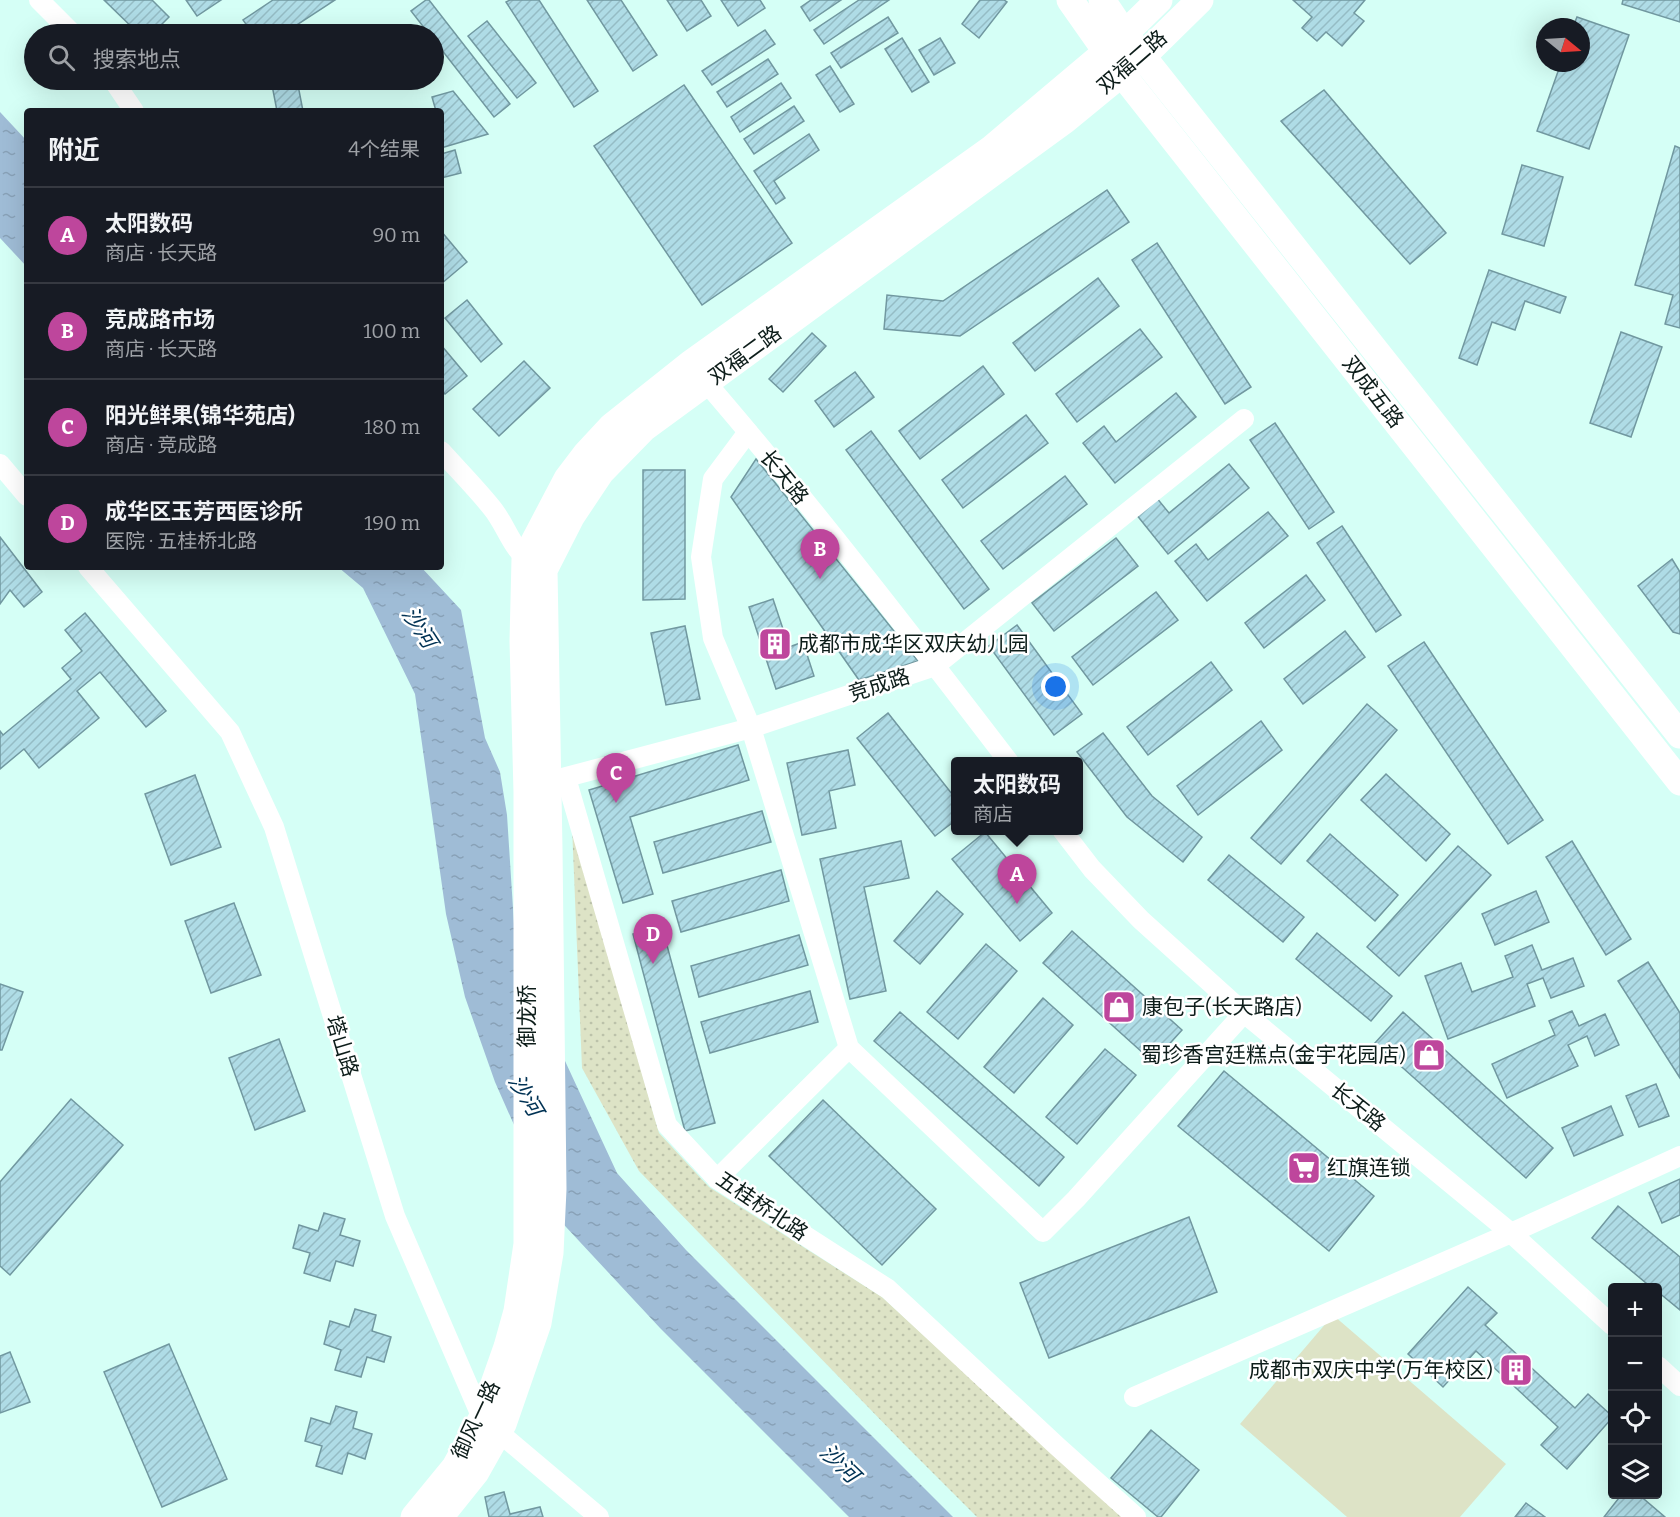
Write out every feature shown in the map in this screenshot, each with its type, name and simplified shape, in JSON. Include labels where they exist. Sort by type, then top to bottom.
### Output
[{"type":"main road","name":"双成五路","points":[[1070,0],[1115,42],[1143,56],[1680,735]]},
{"type":"main road","name":"双成五路","points":[[1102,0],[1122,74],[1680,782]]},
{"type":"main road","name":"双福二路","points":[[699,374],[992,148],[1115,42],[1159,0]]},
{"type":"main road","name":"双福二路","points":[[549,849],[547,784],[523,641],[534,565],[567,479],[586,454],[612,426],[699,374],[1065,120],[1143,56],[1200,0]]},
{"type":"main road","name":"御龙桥","points":[[527,1317],[526,1244],[547,784]]},
{"type":"main road","name":"御龙桥","points":[[527,1317],[550,1253],[553,1189],[549,849]]},
{"type":"main road","name":"御风一路","points":[[440,1517],[476,1472],[490,1425],[507,1347],[527,1317]]},
{"type":"main road","name":"御风一路","points":[[414,1517],[490,1425]]},
{"type":"street","points":[[39,0],[63,24]]},
{"type":"street","points":[[120,90],[132,108]]},
{"type":"street","name":"长天路","points":[[699,374],[748,432],[1005,757]]},
{"type":"street","name":"竞成路","points":[[547,784],[751,728],[935,666],[1244,418]]},
{"type":"street","points":[[748,432],[713,479],[702,557],[713,638],[751,728],[849,1048],[1043,1232],[1076,1199],[1244,1013]]},
{"type":"street","points":[[444,455],[494,510],[506,532],[534,565]]},
{"type":"street","points":[[0,464],[24,492]]},
{"type":"street","name":"塔山路","points":[[91,570],[230,732],[274,827],[395,1216],[490,1425],[599,1517]]},
{"type":"street","name":"五桂桥北路","points":[[547,784],[667,1125],[717,1179],[888,1288],[1136,1517]]},
{"type":"street","name":"长天路","points":[[1065,835],[1092,869],[1141,920],[1244,1013],[1511,1233],[1608,1321]]},
{"type":"street","points":[[717,1179],[849,1048]]},
{"type":"street","points":[[1134,1397],[1511,1233],[1680,1156]]},
{"type":"street","points":[[1662,1370],[1680,1386]]},
{"type":"green space","points":[[572,826],[659,1133],[709,1187],[882,1297],[1122,1517],[977,1517],[639,1171],[582,1068]]},
{"type":"green space","points":[[1333,1315],[1506,1464],[1460,1517],[1347,1517],[1240,1424]]},
{"type":"water","points":[[0,112],[24,138],[24,264],[0,238]]},
{"type":"water","name":"沙河","points":[[342,570],[424,570],[461,610],[485,738],[500,772],[507,815],[514,924],[559,1048],[617,1173],[686,1250],[953,1517],[849,1517],[660,1328],[553,1213],[495,1082],[465,997],[446,914],[415,694],[363,588]]},
{"type":"building","points":[[104,0],[152,0],[169,17],[162,24],[129,24]]},
{"type":"building","points":[[186,0],[221,0],[197,16]]},
{"type":"building","points":[[273,0],[335,0],[298,24],[246,24],[243,20]]},
{"type":"building","points":[[429,0],[510,104],[494,117],[444,53],[444,24],[421,24],[411,11]]},
{"type":"building","points":[[539,0],[598,91],[574,107],[506,2]]},
{"type":"building","points":[[587,0],[621,0],[657,55],[633,71]]},
{"type":"building","points":[[667,0],[701,0],[711,16],[687,31]]},
{"type":"building","points":[[721,0],[760,0],[765,8],[738,26]]},
{"type":"building","points":[[811,0],[841,0],[810,21],[801,7]]},
{"type":"building","points":[[859,0],[889,0],[824,44],[814,30]]},
{"type":"building","points":[[980,0],[1007,2],[979,38],[962,24]]},
{"type":"building","points":[[1293,0],[1365,0],[1354,13],[1364,21],[1342,46],[1326,32],[1317,41],[1302,28],[1312,17]]},
{"type":"building","points":[[1623,0],[1680,0],[1680,22],[1622,4]]},
{"type":"building","points":[[888,17],[898,33],[841,68],[831,53]]},
{"type":"building","points":[[487,21],[536,83],[517,98],[468,36]]},
{"type":"building","points":[[1590,22],[1629,35],[1589,149],[1537,131],[1558,72],[1590,72]]},
{"type":"building","points":[[765,30],[775,44],[712,85],[702,71]]},
{"type":"building","points":[[902,38],[929,82],[912,92],[885,49]]},
{"type":"building","points":[[940,38],[955,63],[934,75],[919,50]]},
{"type":"building","points":[[768,59],[778,74],[727,107],[717,92]]},
{"type":"building","points":[[830,66],[854,104],[840,112],[816,75]]},
{"type":"building","points":[[781,83],[791,98],[740,132],[731,117]]},
{"type":"building","points":[[684,85],[792,243],[702,305],[594,146]]},
{"type":"building","points":[[273,90],[299,90],[302,108],[276,108]]},
{"type":"building","points":[[1324,90],[1446,233],[1410,264],[1281,121]]},
{"type":"building","points":[[453,91],[488,134],[444,147],[444,108],[435,108],[432,97]]},
{"type":"building","points":[[794,106],[804,121],[754,154],[744,139]]},
{"type":"building","points":[[809,134],[819,150],[774,181],[785,198],[776,204],[754,171]]},
{"type":"building","points":[[1675,146],[1680,148],[1680,328],[1665,324],[1673,295],[1635,285]]},
{"type":"building","points":[[455,150],[461,173],[444,177],[444,153]]},
{"type":"building","points":[[1522,165],[1563,177],[1544,246],[1502,234]]},
{"type":"building","points":[[1107,190],[1129,222],[960,336],[884,329],[887,295],[943,301]]},
{"type":"building","points":[[444,235],[467,262],[444,281]]},
{"type":"building","points":[[1157,243],[1251,387],[1225,404],[1132,260]]},
{"type":"building","points":[[1489,270],[1566,297],[1560,313],[1525,301],[1515,330],[1492,322],[1477,365],[1459,358]]},
{"type":"building","points":[[1098,278],[1119,306],[1035,371],[1013,343]]},
{"type":"building","points":[[467,300],[502,344],[481,362],[445,318]]},
{"type":"building","points":[[1140,329],[1162,357],[1077,422],[1056,394]]},
{"type":"building","points":[[1621,332],[1662,347],[1631,437],[1590,423]]},
{"type":"building","points":[[812,333],[826,346],[783,392],[769,379]]},
{"type":"building","points":[[444,349],[467,376],[444,393]]},
{"type":"building","points":[[524,361],[550,388],[499,436],[473,409]]},
{"type":"building","points":[[983,366],[1004,394],[920,459],[899,431]]},
{"type":"building","points":[[855,372],[874,397],[834,427],[815,401]]},
{"type":"building","points":[[1176,393],[1196,417],[1115,483],[1083,443],[1104,426],[1116,442]]},
{"type":"building","points":[[1026,415],[1048,443],[963,508],[942,480]]},
{"type":"building","points":[[1275,423],[1334,512],[1309,529],[1250,440]]},
{"type":"building","points":[[871,431],[989,589],[964,609],[846,450]]},
{"type":"building","points":[[756,459],[918,661],[859,680],[731,497]]},
{"type":"building","points":[[1229,464],[1249,488],[1168,554],[1136,514],[1156,497],[1169,513]]},
{"type":"building","points":[[643,470],[685,470],[685,599],[643,600]]},
{"type":"building","points":[[1065,476],[1087,504],[1003,569],[981,541]]},
{"type":"building","points":[[1268,512],[1288,536],[1207,601],[1175,561],[1196,544],[1208,560]]},
{"type":"building","points":[[1342,526],[1401,615],[1376,632],[1317,543]]},
{"type":"building","points":[[0,537],[42,592],[24,607],[10,590],[0,604]]},
{"type":"building","points":[[1116,538],[1138,566],[1054,631],[1032,603]]},
{"type":"building","points":[[1672,559],[1680,572],[1680,634],[1673,632],[1638,586]]},
{"type":"building","points":[[1306,575],[1325,600],[1264,648],[1245,623]]},
{"type":"building","points":[[1156,592],[1178,620],[1093,685],[1072,657]]},
{"type":"building","name":"成都市成华区双庆幼儿园","points":[[773,599],[789,647],[803,642],[814,676],[776,689],[749,607]]},
{"type":"building","points":[[85,613],[166,711],[146,727],[100,672],[77,691],[99,718],[39,768],[24,749],[0,769],[0,731],[3,735],[71,679],[62,668],[82,651],[65,630]]},
{"type":"building","points":[[1017,625],[1082,714],[1054,735],[989,646]]},
{"type":"building","points":[[685,626],[700,699],[666,705],[651,633]]},
{"type":"building","points":[[1345,631],[1365,657],[1303,704],[1284,679]]},
{"type":"building","points":[[1424,642],[1543,820],[1508,844],[1388,666]]},
{"type":"building","points":[[1211,662],[1232,690],[1148,755],[1127,727]]},
{"type":"building","points":[[1367,704],[1397,730],[1281,864],[1251,838]]},
{"type":"building","points":[[888,713],[951,793],[951,824],[935,836],[857,738]]},
{"type":"building","points":[[1261,721],[1282,750],[1198,815],[1177,786]]},
{"type":"building","points":[[1103,733],[1152,796],[1202,837],[1183,862],[1127,817],[1077,752]]},
{"type":"building","points":[[738,745],[749,780],[630,817],[653,894],[623,903],[589,790]]},
{"type":"building","points":[[848,750],[855,785],[829,791],[836,828],[802,835],[787,763]]},
{"type":"building","points":[[1386,774],[1450,834],[1426,861],[1361,800]]},
{"type":"building","points":[[195,775],[221,847],[171,865],[145,794]]},
{"type":"building","points":[[762,811],[771,842],[663,873],[654,842]]},
{"type":"building","points":[[1330,834],[1398,895],[1375,921],[1307,861]]},
{"type":"building","points":[[981,835],[987,835],[1052,913],[1020,941],[952,859]]},
{"type":"building","points":[[901,841],[909,878],[864,887],[886,991],[850,999],[820,859]]},
{"type":"building","points":[[1572,841],[1631,939],[1606,955],[1546,857]]},
{"type":"building","points":[[1458,846],[1491,875],[1399,976],[1367,947]]},
{"type":"building","points":[[1229,855],[1304,917],[1283,942],[1208,880]]},
{"type":"building","points":[[781,870],[789,901],[681,932],[672,901]]},
{"type":"building","points":[[937,891],[963,914],[920,964],[894,941]]},
{"type":"building","points":[[1536,891],[1549,922],[1495,945],[1482,914]]},
{"type":"building","points":[[234,903],[261,975],[211,993],[185,921]]},
{"type":"building","points":[[662,927],[715,1123],[685,1131],[633,934]]},
{"type":"building","points":[[1072,931],[1182,1030],[1153,1062],[1043,963]]},
{"type":"building","points":[[1317,933],[1392,996],[1371,1021],[1296,959]]},
{"type":"building","points":[[799,935],[808,965],[699,997],[691,966]]},
{"type":"building","points":[[986,944],[1017,971],[958,1039],[927,1012]]},
{"type":"building","points":[[1532,945],[1542,970],[1573,958],[1584,986],[1551,998],[1543,978],[1527,984],[1535,1006],[1448,1039],[1425,976],[1461,963],[1472,992],[1513,977],[1505,956]]},
{"type":"building","points":[[1648,962],[1680,1013],[1680,1078],[1618,981]]},
{"type":"building","points":[[0,984],[23,992],[2,1050],[0,1050]]},
{"type":"building","points":[[810,991],[818,1022],[710,1053],[701,1022]]},
{"type":"building","points":[[1043,998],[1073,1025],[1014,1093],[984,1067]]},
{"type":"building","points":[[1572,1011],[1579,1026],[1605,1014],[1619,1045],[1595,1056],[1587,1036],[1568,1045],[1578,1066],[1507,1098],[1492,1064],[1555,1035],[1549,1021]]},
{"type":"building","points":[[900,1012],[1064,1157],[1039,1186],[874,1041]]},
{"type":"building","points":[[1403,1012],[1553,1148],[1526,1178],[1375,1043]]},
{"type":"building","points":[[279,1039],[305,1111],[255,1130],[229,1058]]},
{"type":"building","points":[[1105,1049],[1136,1075],[1077,1144],[1046,1117]]},
{"type":"building","points":[[1224,1071],[1374,1196],[1329,1251],[1178,1126]]},
{"type":"building","points":[[1656,1084],[1669,1116],[1639,1127],[1626,1096]]},
{"type":"building","points":[[71,1099],[123,1145],[10,1275],[0,1266],[0,1182]]},
{"type":"building","points":[[823,1100],[936,1209],[882,1265],[769,1156]]},
{"type":"building","points":[[1611,1106],[1623,1135],[1574,1156],[1562,1128]]},
{"type":"building","points":[[1680,1179],[1680,1215],[1662,1223],[1649,1193]]},
{"type":"building","points":[[1618,1206],[1680,1257],[1680,1310],[1662,1295],[1662,1283],[1646,1283],[1592,1238]]},
{"type":"building","points":[[324,1213],[345,1219],[340,1235],[360,1241],[353,1266],[336,1261],[330,1281],[304,1273],[310,1253],[293,1248],[299,1225],[318,1231]]},
{"type":"building","points":[[1189,1217],[1217,1292],[1049,1358],[1020,1283]]},
{"type":"building","name":"成都市双庆中学(万年校区)","points":[[1468,1287],[1497,1313],[1485,1325],[1575,1408],[1588,1394],[1608,1412],[1608,1423],[1567,1469],[1541,1445],[1558,1427],[1476,1351],[1443,1387],[1408,1354]]},
{"type":"building","points":[[355,1309],[376,1315],[372,1331],[391,1337],[384,1362],[367,1357],[361,1377],[335,1370],[341,1350],[324,1344],[330,1321],[349,1327]]},
{"type":"building","points":[[169,1344],[227,1479],[162,1507],[104,1372]]},
{"type":"building","points":[[10,1352],[30,1402],[0,1413],[0,1356]]},
{"type":"building","points":[[336,1406],[357,1412],[353,1428],[372,1434],[365,1459],[348,1453],[342,1474],[316,1466],[322,1446],[305,1441],[311,1418],[330,1424]]},
{"type":"building","points":[[1151,1430],[1199,1470],[1161,1517],[1158,1517],[1111,1478]]},
{"type":"building","points":[[504,1492],[510,1514],[540,1507],[543,1517],[489,1517],[485,1497]]},
{"type":"building","points":[[1618,1499],[1644,1499],[1665,1517],[1604,1517]]},
{"type":"building","points":[[1526,1503],[1545,1517],[1515,1517]]},
{"type":"place","name":"竞成路市场","points":[[820,579]]},
{"type":"place","name":"成都市成华区双庆幼儿园","points":[[775,644]]},
{"type":"place","name":"阳光鲜果(锦华苑店)","points":[[616,803]]},
{"type":"place","name":"太阳数码","points":[[1017,904]]},
{"type":"place","name":"成华区玉芳西医诊所","points":[[653,964]]},
{"type":"place","name":"康包子(长天路店)","points":[[1119,1007]]},
{"type":"place","name":"蜀珍香宫廷糕点(金宇花园店)","points":[[1429,1055]]},
{"type":"place","name":"红旗连锁","points":[[1304,1168]]},
{"type":"place","name":"成都市双庆中学(万年校区)","points":[[1516,1370]]}]
